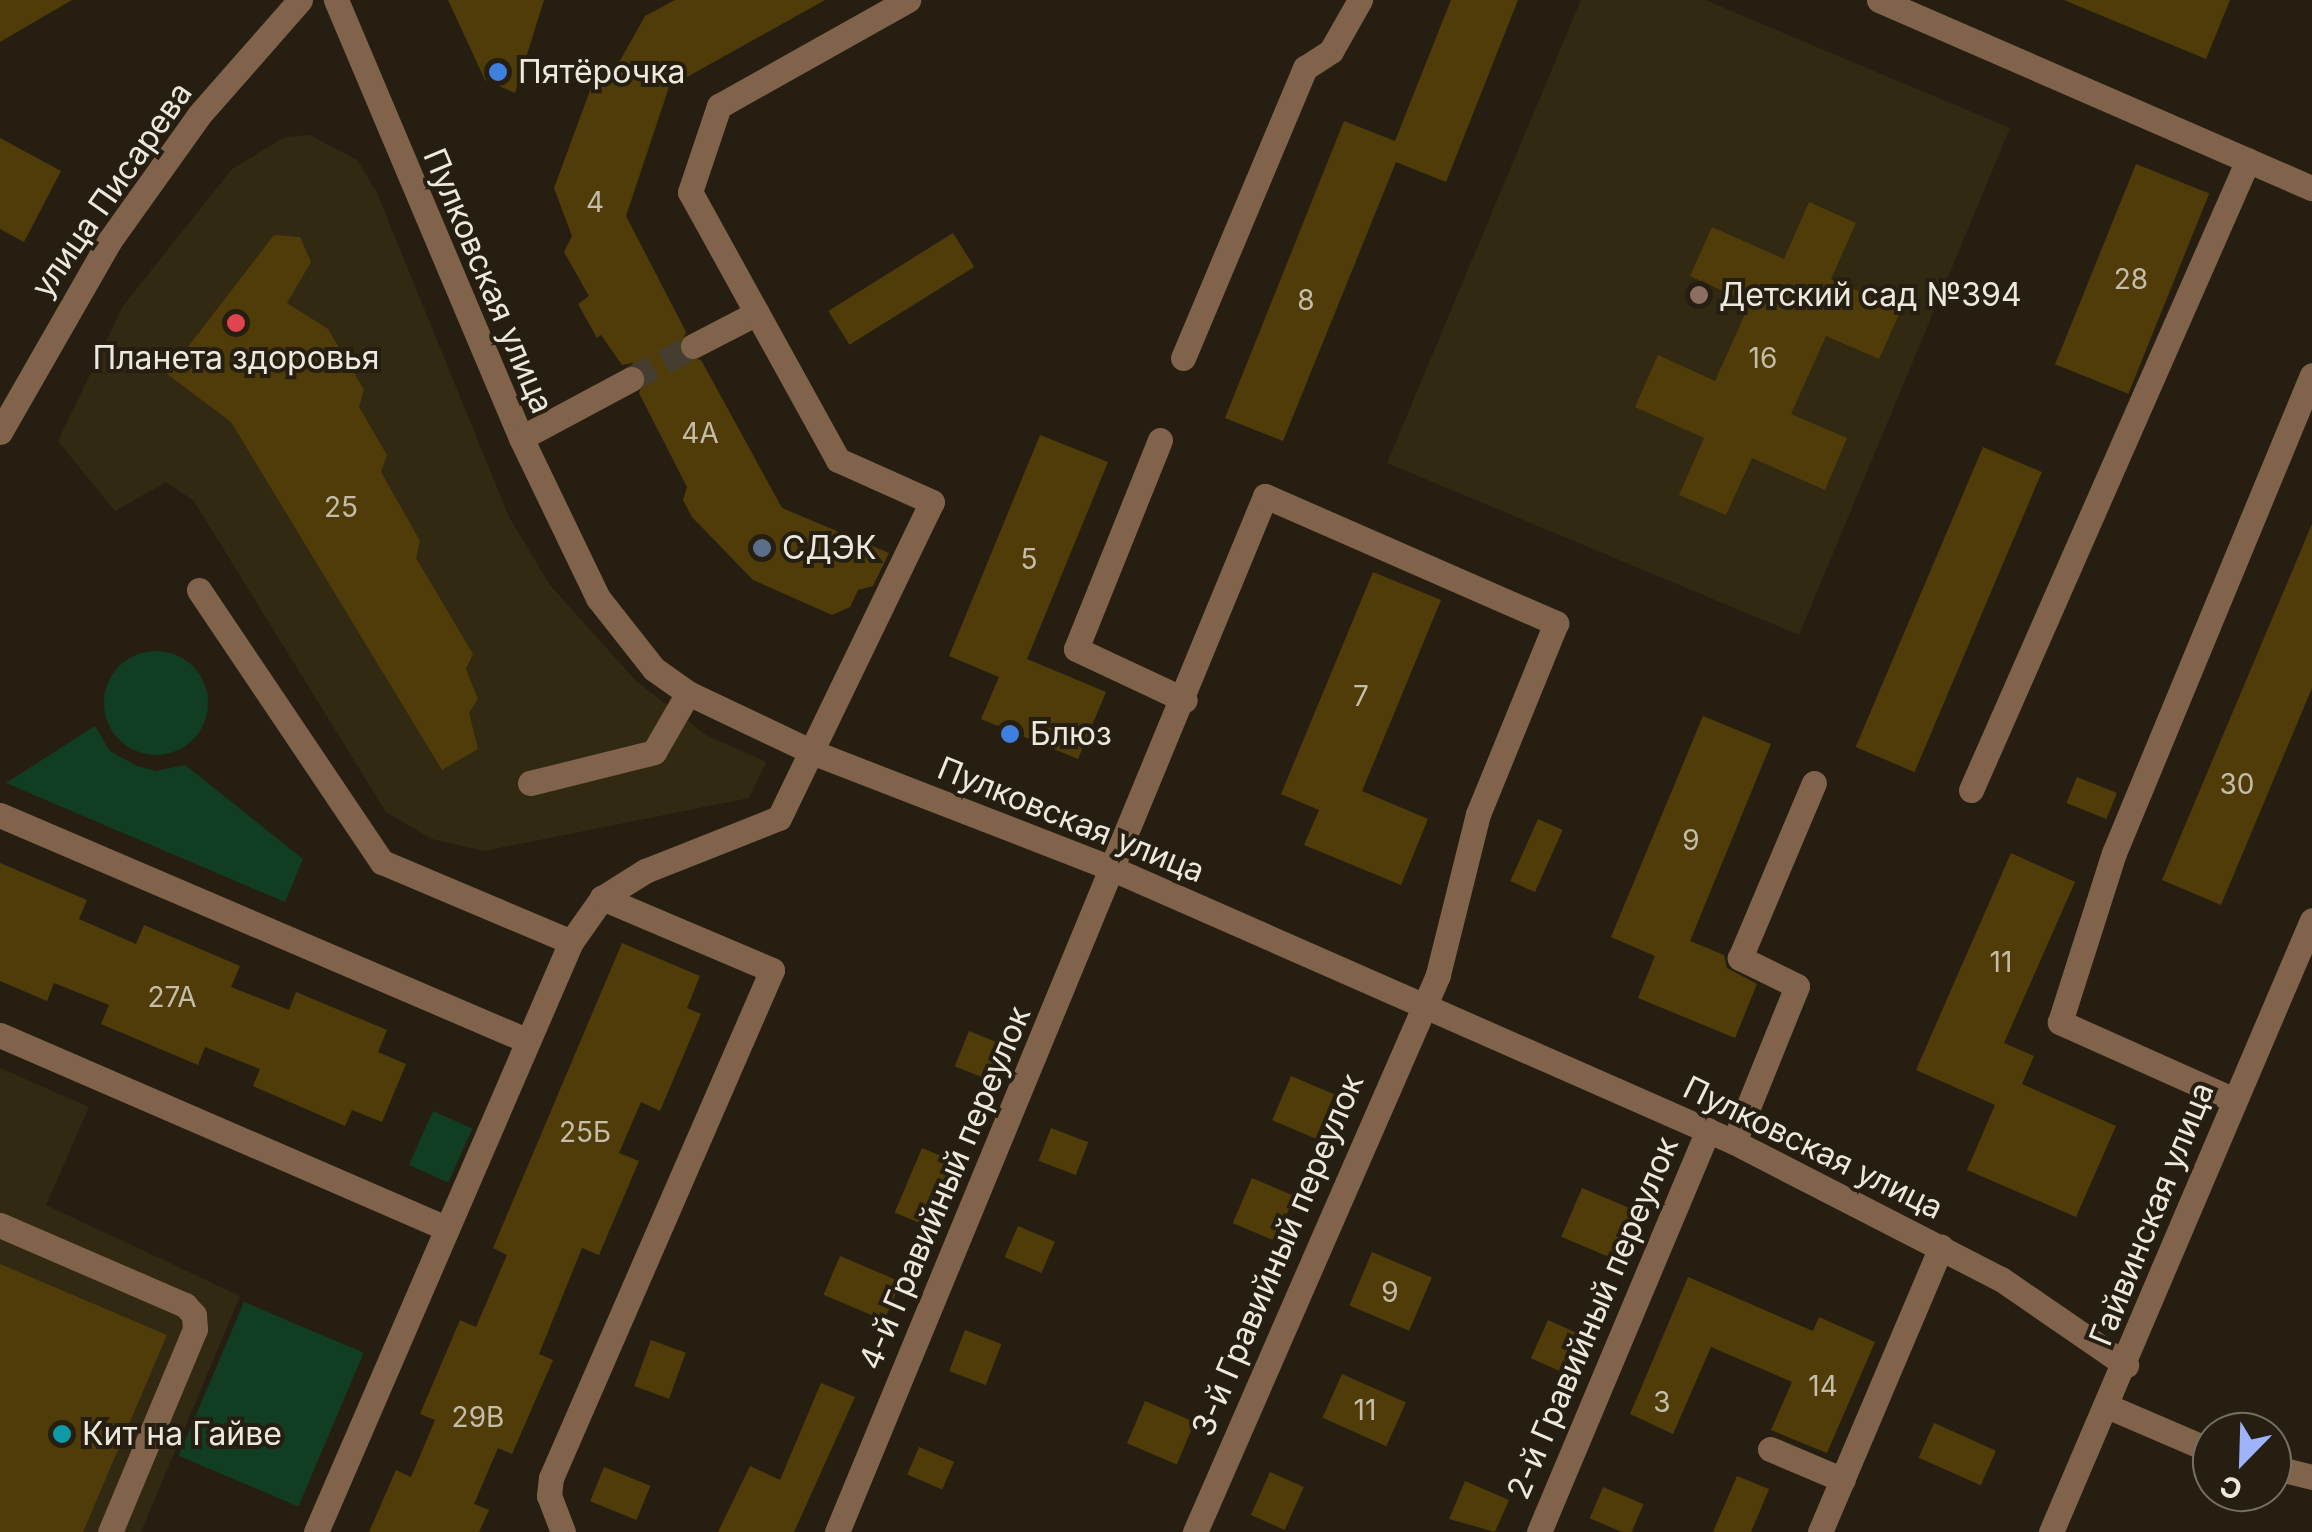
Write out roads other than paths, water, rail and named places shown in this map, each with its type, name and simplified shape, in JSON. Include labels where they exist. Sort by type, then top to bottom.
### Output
[{"type":"street","name":"улица Писарева","points":[[0,432],[110,240],[199,115],[300,0]]},
{"type":"street","name":"Пулковская улица","points":[[336,0],[521,438],[616,626],[654,669],[688,693],[812,752],[1112,869],[1734,1142],[1942,1247],[2126,1364]]},
{"type":"street","points":[[316,1532],[571,942],[602,898],[645,870],[779,818],[932,502],[838,460],[690,192],[718,106],[908,0]]},
{"type":"street","points":[[1183,358],[1305,68],[1331,51],[1360,0]]},
{"type":"street","points":[[1880,0],[2312,188]]},
{"type":"street","points":[[1971,790],[2248,160]]},
{"type":"street","points":[[693,346],[757,313]]},
{"type":"street","points":[[2234,1100],[2060,1022],[2114,853],[2312,375]]},
{"type":"street","points":[[521,438],[632,379]]},
{"type":"street","points":[[1160,440],[1076,649],[1184,700]]},
{"type":"street","name":"3-й Гравийный переулок","points":[[1184,700],[1265,496],[1556,623],[1478,814],[1438,975],[1421,1004],[1196,1532]]},
{"type":"street","points":[[199,590],[382,862],[571,942]]},
{"type":"street","points":[[530,783],[654,752],[688,693]]},
{"type":"street","name":"4-й Гравийный переулок","points":[[838,1532],[1184,700]]},
{"type":"street","points":[[1734,1142],[1796,986],[1740,958],[1814,783]]},
{"type":"street","points":[[0,815],[528,1041]]},
{"type":"street","points":[[563,1532],[549,1496],[550,1478],[772,970],[602,898]]},
{"type":"street","name":"Гайвинская улица","points":[[2051,1532],[2126,1364],[2234,1100],[2309,935]]},
{"type":"street","points":[[0,1035],[447,1228]]},
{"type":"street","name":"2-й Гравийный переулок","points":[[1539,1532],[1708,1130]]},
{"type":"street","points":[[0,1225],[185,1305],[194,1315],[195,1329],[110,1532]]},
{"type":"street","points":[[1820,1532],[1942,1247]]},
{"type":"street","points":[[2107,1406],[2192,1443]]},
{"type":"street","points":[[1770,1449],[1843,1480]]},
{"type":"tunnel","points":[[631,379],[693,346]]},
{"type":"place","name":"Пятёрочка","points":[[498,72]]},
{"type":"place","name":"Детский сад №394","points":[[1699,295]]},
{"type":"place","name":"Планета здоровья","points":[[236,323]]},
{"type":"place","name":"СДЭК","points":[[762,548]]},
{"type":"place","name":"Блюз","points":[[1010,734]]},
{"type":"place","name":"Кит на Гайве","points":[[62,1434]]}]
